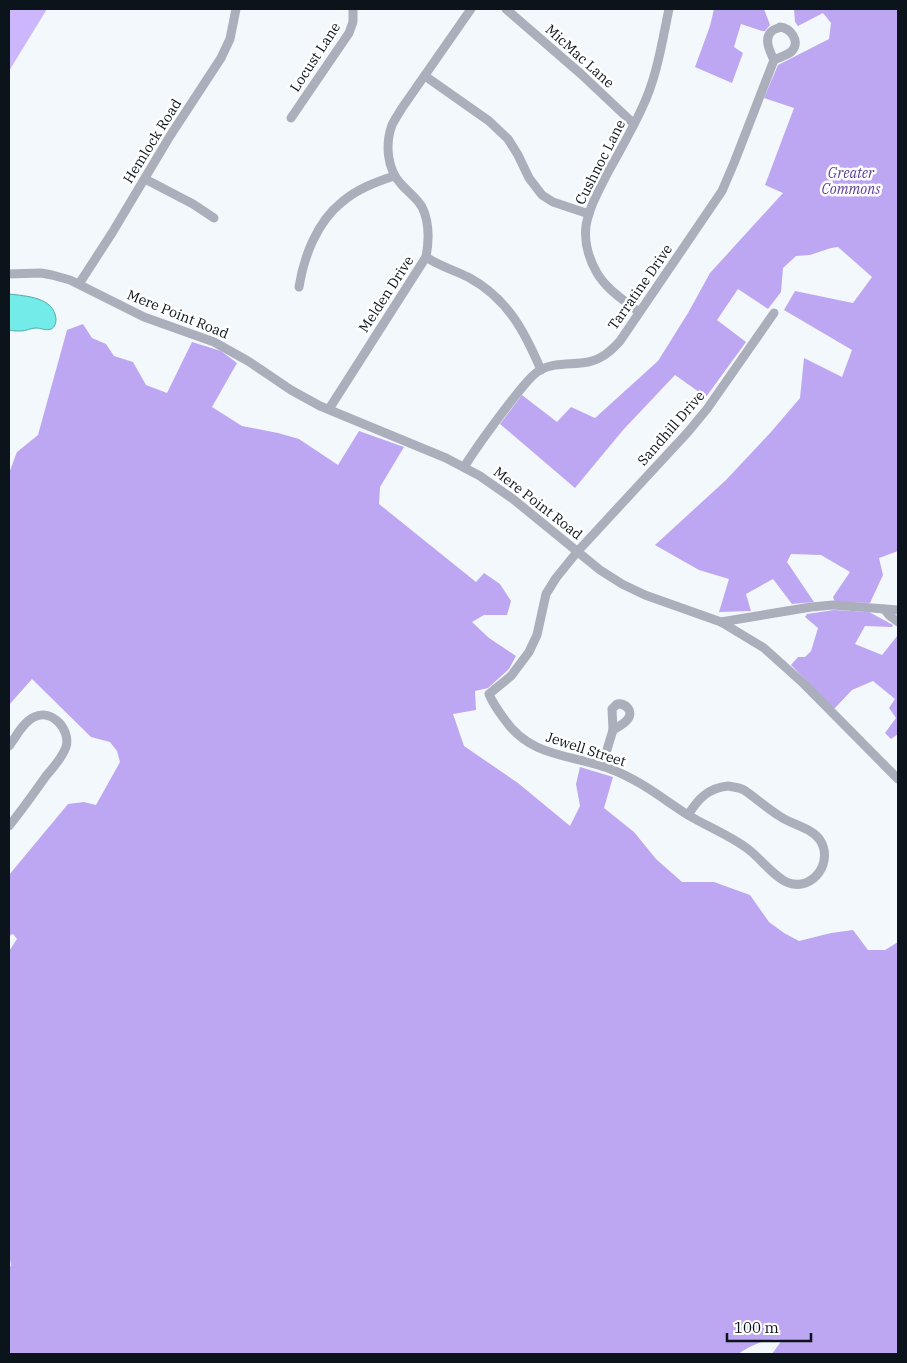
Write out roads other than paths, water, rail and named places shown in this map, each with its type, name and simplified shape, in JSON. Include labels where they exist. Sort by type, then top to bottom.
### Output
[{"type":"street","name":"Hemlock Road","points":[[80,284],[226,48],[236,9]]},
{"type":"street","name":"Locust Lane","points":[[291,118],[349,32],[353,22],[354,9]]},
{"type":"street","name":"Melden Drive","points":[[329,409],[426,257],[428,234],[425,214],[421,206],[394,176],[388,151],[390,134],[397,116],[471,9]]},
{"type":"street","name":"MicMac Lane","points":[[506,9],[581,74],[634,124]]},
{"type":"street","name":"Cushnoc Lane","points":[[639,312],[606,285],[598,274],[590,257],[586,228],[589,214],[600,188],[646,100],[660,55],[669,9]]},
{"type":"street","name":"Tarratine Drive","points":[[540,370],[556,365],[588,362],[606,354],[620,341],[722,191],[774,60]]},
{"type":"street","points":[[425,76],[488,121],[508,139],[529,178],[542,194],[553,202],[589,214]]},
{"type":"street","points":[[299,287],[302,268],[309,249],[324,223],[336,208],[351,196],[369,186],[394,176]]},
{"type":"street","points":[[145,178],[193,204],[214,218]]},
{"type":"street","points":[[426,257],[478,282],[499,299],[520,326],[540,370],[531,377],[509,404],[464,466]]},
{"type":"street","name":"Mere Point Road","points":[[9,274],[41,273],[58,276],[80,284],[144,317],[214,342],[248,361],[297,394],[320,406],[464,466],[502,490],[610,577],[633,590],[720,622],[753,640],[774,656],[803,683],[898,779]]},
{"type":"street","name":"Sandhill Drive","points":[[489,694],[511,676],[529,652],[537,635],[546,594],[556,578],[577,552],[707,409],[774,313]]},
{"type":"street","points":[[720,622],[833,605],[898,610]]},
{"type":"street","points":[[884,609],[898,622]]},
{"type":"street","name":"Jewell Street","points":[[489,694],[510,727],[519,737],[530,744],[553,754],[612,769],[641,783],[688,815],[736,841],[758,857],[782,880],[798,884],[807,882],[819,874],[823,866],[824,850],[815,835],[781,817],[755,797],[739,788],[728,786],[712,789],[704,794],[688,815]]},
{"type":"street","points":[[9,746],[28,721],[41,715],[57,721],[62,726],[66,736],[66,747],[59,760],[9,826]]},
{"type":"street","points":[[602,766],[614,730]]},
{"type":"water","points":[[9,294],[31,297],[45,302],[54,312],[56,319],[54,326],[49,330],[36,328],[23,331],[9,330]]},
{"type":"park label","name":"Greater Commons","points":[[851,182]]}]
